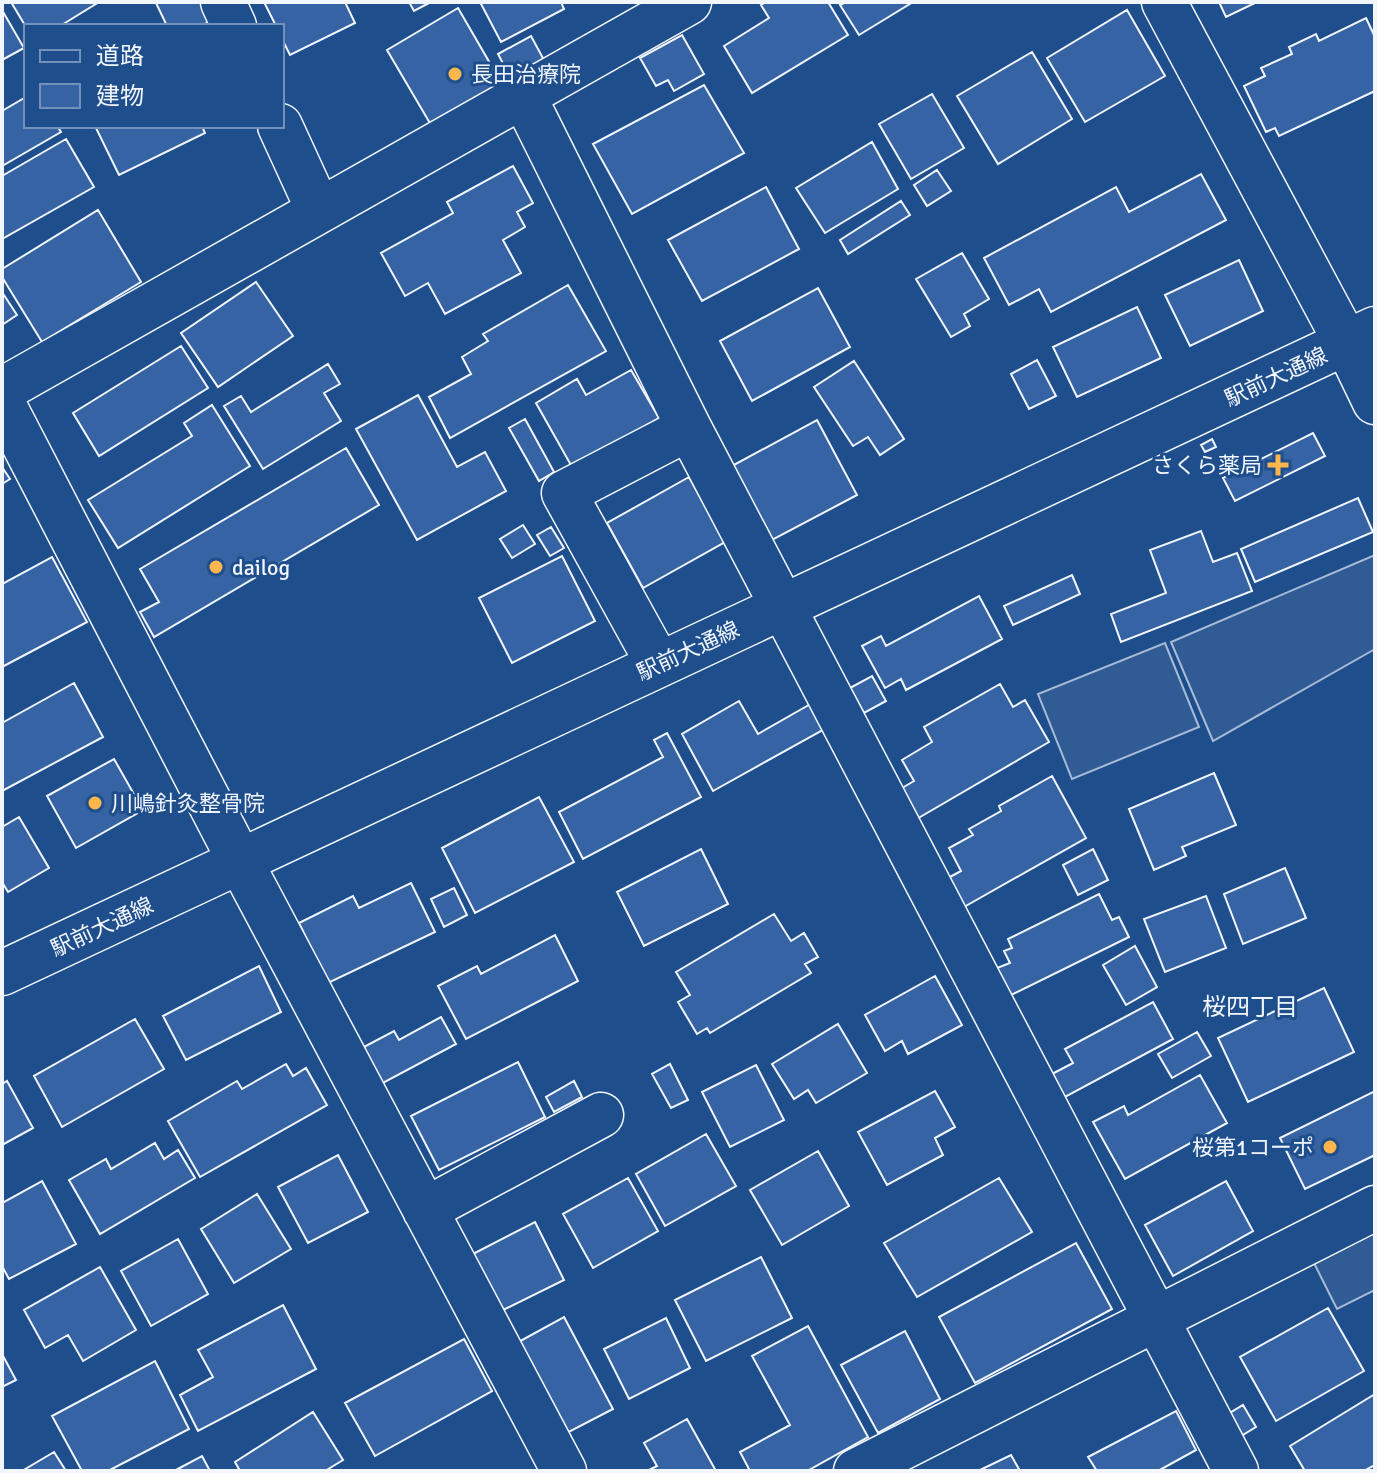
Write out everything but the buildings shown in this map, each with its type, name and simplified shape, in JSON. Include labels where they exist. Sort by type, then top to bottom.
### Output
[{"type":"street","points":[[223,2],[233,24]]},
{"type":"street","points":[[2,390],[689,2]]},
{"type":"street","points":[[1164,2],[1361,336],[1375,402]]},
{"type":"street","points":[[524,97],[689,428],[1236,1471]]},
{"type":"street","points":[[281,128],[319,211]]},
{"type":"street","name":"駅前大通線","points":[[2,973],[1361,336]]},
{"type":"street","points":[[2,402],[240,861],[564,1471]]},
{"type":"street","points":[[659,665],[564,493],[689,428]]},
{"type":"street","points":[[425,1210],[601,1115]]},
{"type":"street","points":[[856,1471],[1375,1208]]},
{"type":"shaded area","points":[[1375,555],[1375,649],[1213,741],[1171,642]]},
{"type":"shaded area","points":[[1165,643],[1199,727],[1072,779],[1038,694]]},
{"type":"shaded area","points":[[1375,1221],[1375,1290],[1337,1309],[1309,1253]]},
{"type":"place","name":"長田治療院","points":[[455,74]]},
{"type":"place","name":"さくら薬局","points":[[1278,465]]},
{"type":"place","name":"dailog","points":[[216,567]]},
{"type":"place","name":"川嶋針灸整骨院","points":[[95,803]]},
{"type":"place","name":"桜第1コーポ","points":[[1330,1147]]},
{"type":"district","name":"桜四丁目","points":[[1250,1007]]}]
